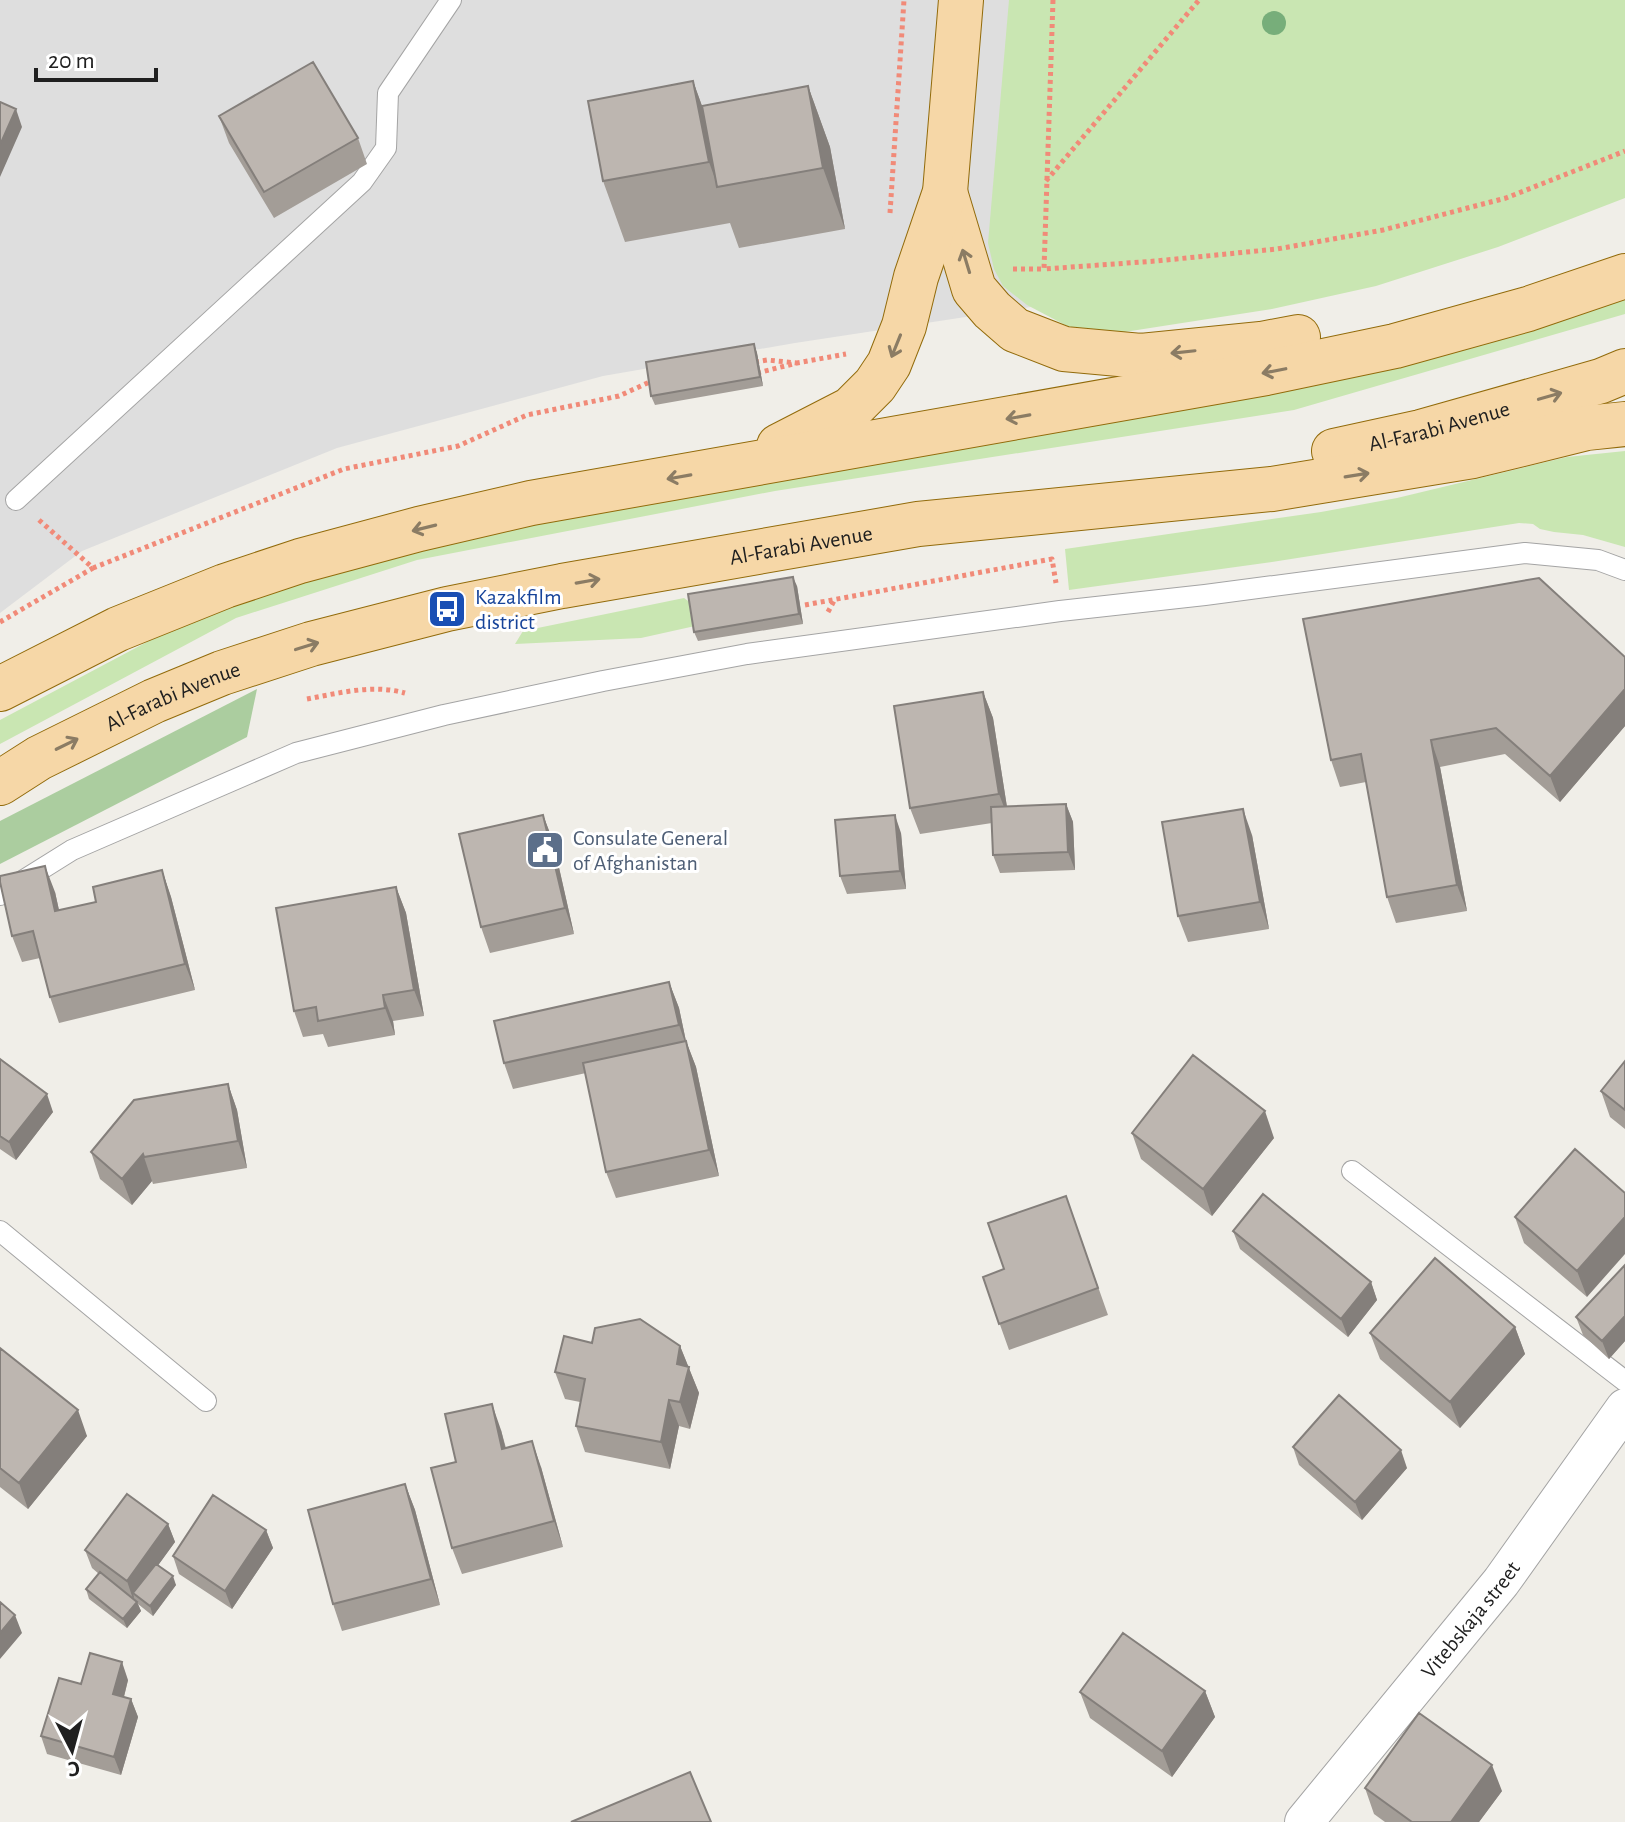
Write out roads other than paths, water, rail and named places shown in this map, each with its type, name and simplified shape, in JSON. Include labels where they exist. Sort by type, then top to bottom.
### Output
[{"type":"main road","points":[[724,469],[792,440],[851,409],[875,385],[889,364],[904,326],[916,277],[945,192],[961,0]]},
{"type":"main road","points":[[945,192],[974,289],[1015,330],[1064,349],[1141,356],[1261,344],[1622,277]]},
{"type":"main road","points":[[0,689],[118,629],[225,586],[300,561],[419,529],[531,503],[1266,373],[1395,346],[1528,309],[1622,277]]},
{"type":"main road","name":"Al-Farabi Avenue","points":[[0,783],[39,758],[154,701],[222,673],[311,644],[447,609],[918,524],[1220,475],[1405,436],[1601,381],[1625,371]]},
{"type":"main road","points":[[918,524],[1272,489],[1473,456],[1587,428],[1625,424]]},
{"type":"street","name":"Vitebskaja street","points":[[1304,1822],[1501,1582],[1625,1408]]},
{"type":"lane","points":[[16,500],[362,182],[386,148],[388,93],[451,0]]},
{"type":"lane","points":[[0,895],[72,850],[296,753],[458,712],[603,681],[747,654],[1525,553],[1598,560],[1625,570]]},
{"type":"lane","points":[[1352,1171],[1625,1381]]},
{"type":"lane","points":[[0,1231],[206,1401]]},
{"type":"place","name":"Kazakfilm district","points":[[447,609]]},
{"type":"place","name":"Consulate General of Afghanistan","points":[[545,850]]}]
